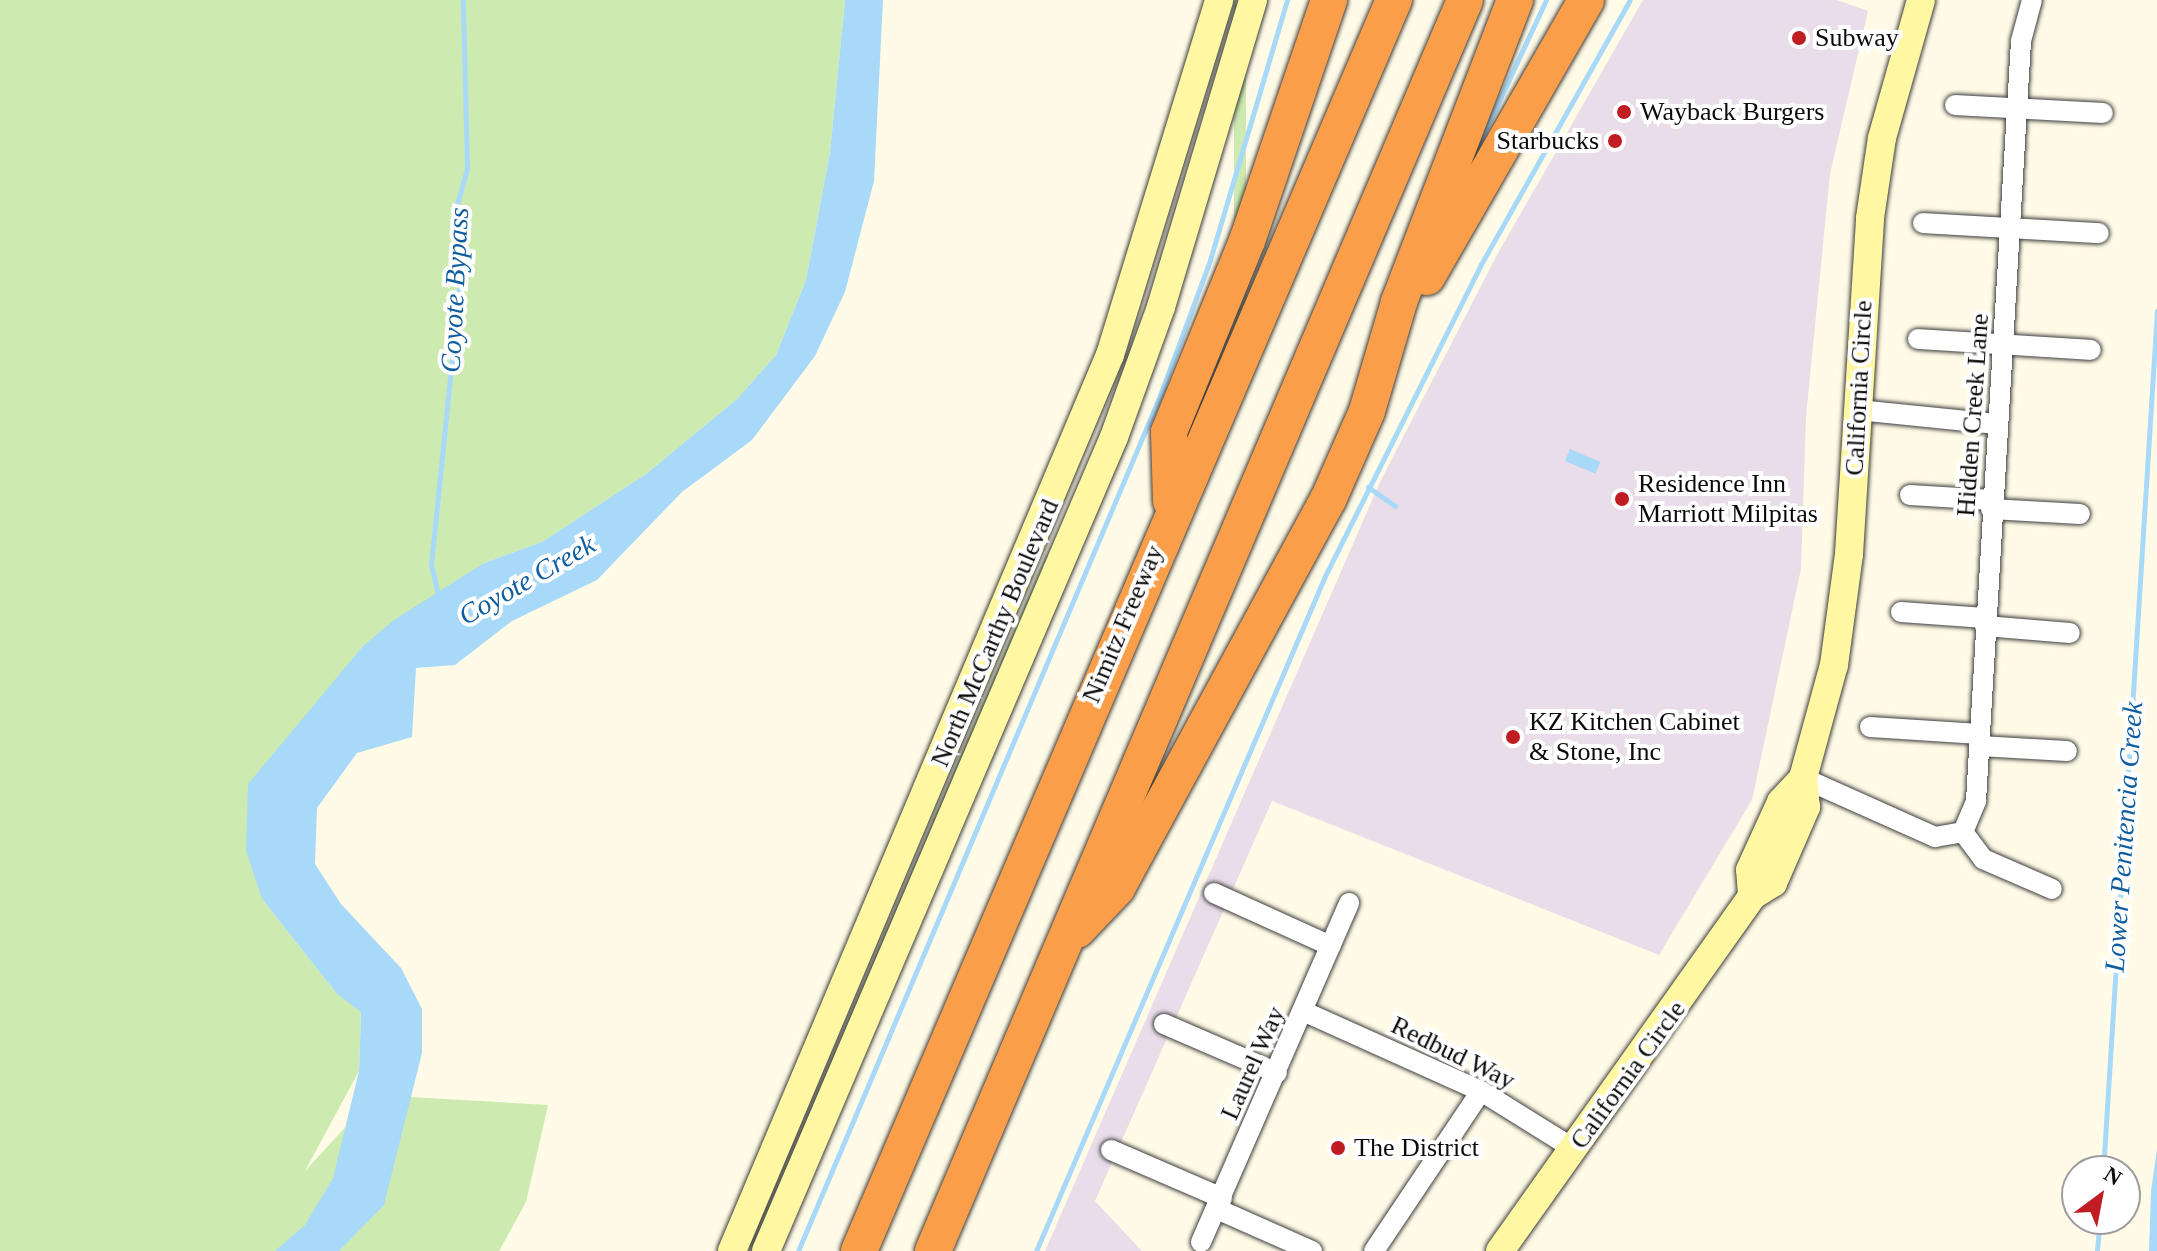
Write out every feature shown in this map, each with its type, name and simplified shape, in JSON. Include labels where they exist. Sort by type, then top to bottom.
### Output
[{"type":"highway","points":[[1171,510],[1169,432],[1247,241],[1329,0]]},
{"type":"highway","name":"Nimitz Freeway","points":[[859,1251],[1171,510],[1394,0]]},
{"type":"highway","points":[[933,1251],[1465,0]]},
{"type":"highway","points":[[1064,943],[1117,888],[1284,591],[1367,411],[1394,333],[1399,302],[1515,0]]},
{"type":"highway","points":[[1394,333],[1586,0]]},
{"type":"main road","name":"North McCarthy Boulevard","points":[[732,1251],[957,723],[1114,343],[1219,0]]},
{"type":"main road","name":"North McCarthy Boulevard","points":[[766,1251],[987,735],[1140,367],[1253,0]]},
{"type":"main road","name":"California Circle","points":[[1500,1251],[1752,896],[1750,870],[1771,822],[1803,778],[1844,609],[1878,166],[1921,0]]},
{"type":"main road","points":[[1191,97],[1222,105]]},
{"type":"main road","points":[[957,723],[987,735]]},
{"type":"main road","points":[[773,1155],[802,1168]]},
{"type":"street","name":"Hidden Creek Lane","points":[[1963,832],[1976,801],[1996,424],[2005,344],[2018,110],[2032,0]]},
{"type":"street","points":[[1955,105],[2103,113]]},
{"type":"street","points":[[1923,223],[2099,233]]},
{"type":"street","points":[[1918,339],[2091,350]]},
{"type":"street","points":[[1858,410],[1996,424]]},
{"type":"street","points":[[1910,495],[2080,514]]},
{"type":"street","points":[[1901,612],[2070,633]]},
{"type":"street","points":[[1870,727],[2067,751]]},
{"type":"street","points":[[1803,778],[1935,837],[1963,832],[1983,859],[2052,889]]},
{"type":"street","points":[[1214,893],[1331,946]]},
{"type":"street","name":"Laurel Way","points":[[1201,1242],[1305,1012],[1349,903]]},
{"type":"street","name":"Redbud Way","points":[[1305,1012],[1481,1091],[1574,1149]]},
{"type":"street","points":[[1164,1024],[1277,1073]]},
{"type":"street","points":[[1374,1251],[1481,1091]]},
{"type":"street","points":[[1111,1150],[1312,1251]]},
{"type":"shaded area","points":[[1643,0],[1837,0],[1868,11],[1830,174],[1806,417],[1801,569],[1752,800],[1659,955],[1272,801],[1095,1201],[1142,1251],[1045,1251],[1380,482],[1498,253]]},
{"type":"green space","points":[[0,0],[845,0],[830,152],[806,280],[776,355],[737,399],[646,474],[542,542],[484,563],[363,646],[321,700],[262,899],[337,994],[361,1011],[359,1071],[305,1171],[375,1095],[548,1105],[526,1202],[499,1251],[0,1251]]},
{"type":"green space","points":[[1234,0],[1246,0],[1246,348],[1234,348]]},
{"type":"green space","points":[[1046,554],[1055,556],[803,1138],[799,1135]]},
{"type":"water","name":"Coyote Creek","points":[[845,0],[883,0],[874,181],[845,292],[815,356],[752,440],[682,492],[597,580],[512,621],[455,665],[416,668],[412,737],[357,753],[317,808],[315,864],[341,904],[401,968],[422,1009],[422,1053],[384,1205],[339,1251],[275,1251],[305,1225],[333,1178],[359,1071],[361,1012],[337,994],[262,899],[246,851],[248,784],[363,646],[394,620],[484,563],[542,542],[646,474],[737,399],[776,355],[806,280],[830,152]]},
{"type":"water","points":[[1570,449],[1600,462],[1595,474],[1565,461]]},
{"type":"water","points":[[2157,1149],[2157,1251],[2149,1251],[2151,1191]]},
{"type":"waterway","name":"Coyote Bypass","points":[[439,599],[431,565],[460,281],[455,211],[467,169],[463,0]]},
{"type":"waterway","points":[[798,1251],[1159,398],[1210,260],[1287,0]]},
{"type":"waterway","points":[[1477,148],[1546,0]]},
{"type":"waterway","points":[[1036,1251],[1325,576],[1480,266],[1630,0]]},
{"type":"waterway","name":"Lower Penitencia Creek","points":[[2104,1155],[2157,311]]},
{"type":"waterway","points":[[1368,487],[1395,506]]},
{"type":"waterway","name":"Lower Penitencia Creek","points":[[2097,1251],[2098,1235]]},
{"type":"place","name":"Subway","points":[[1799,38]]},
{"type":"place","name":"Wayback Burgers","points":[[1624,112]]},
{"type":"place","name":"Starbucks","points":[[1615,141]]},
{"type":"place","name":"Residence Inn Marriott Milpitas","points":[[1622,499]]},
{"type":"place","name":"KZ Kitchen Cabinet & Stone, Inc","points":[[1513,737]]},
{"type":"place","name":"The District","points":[[1338,1148]]}]
